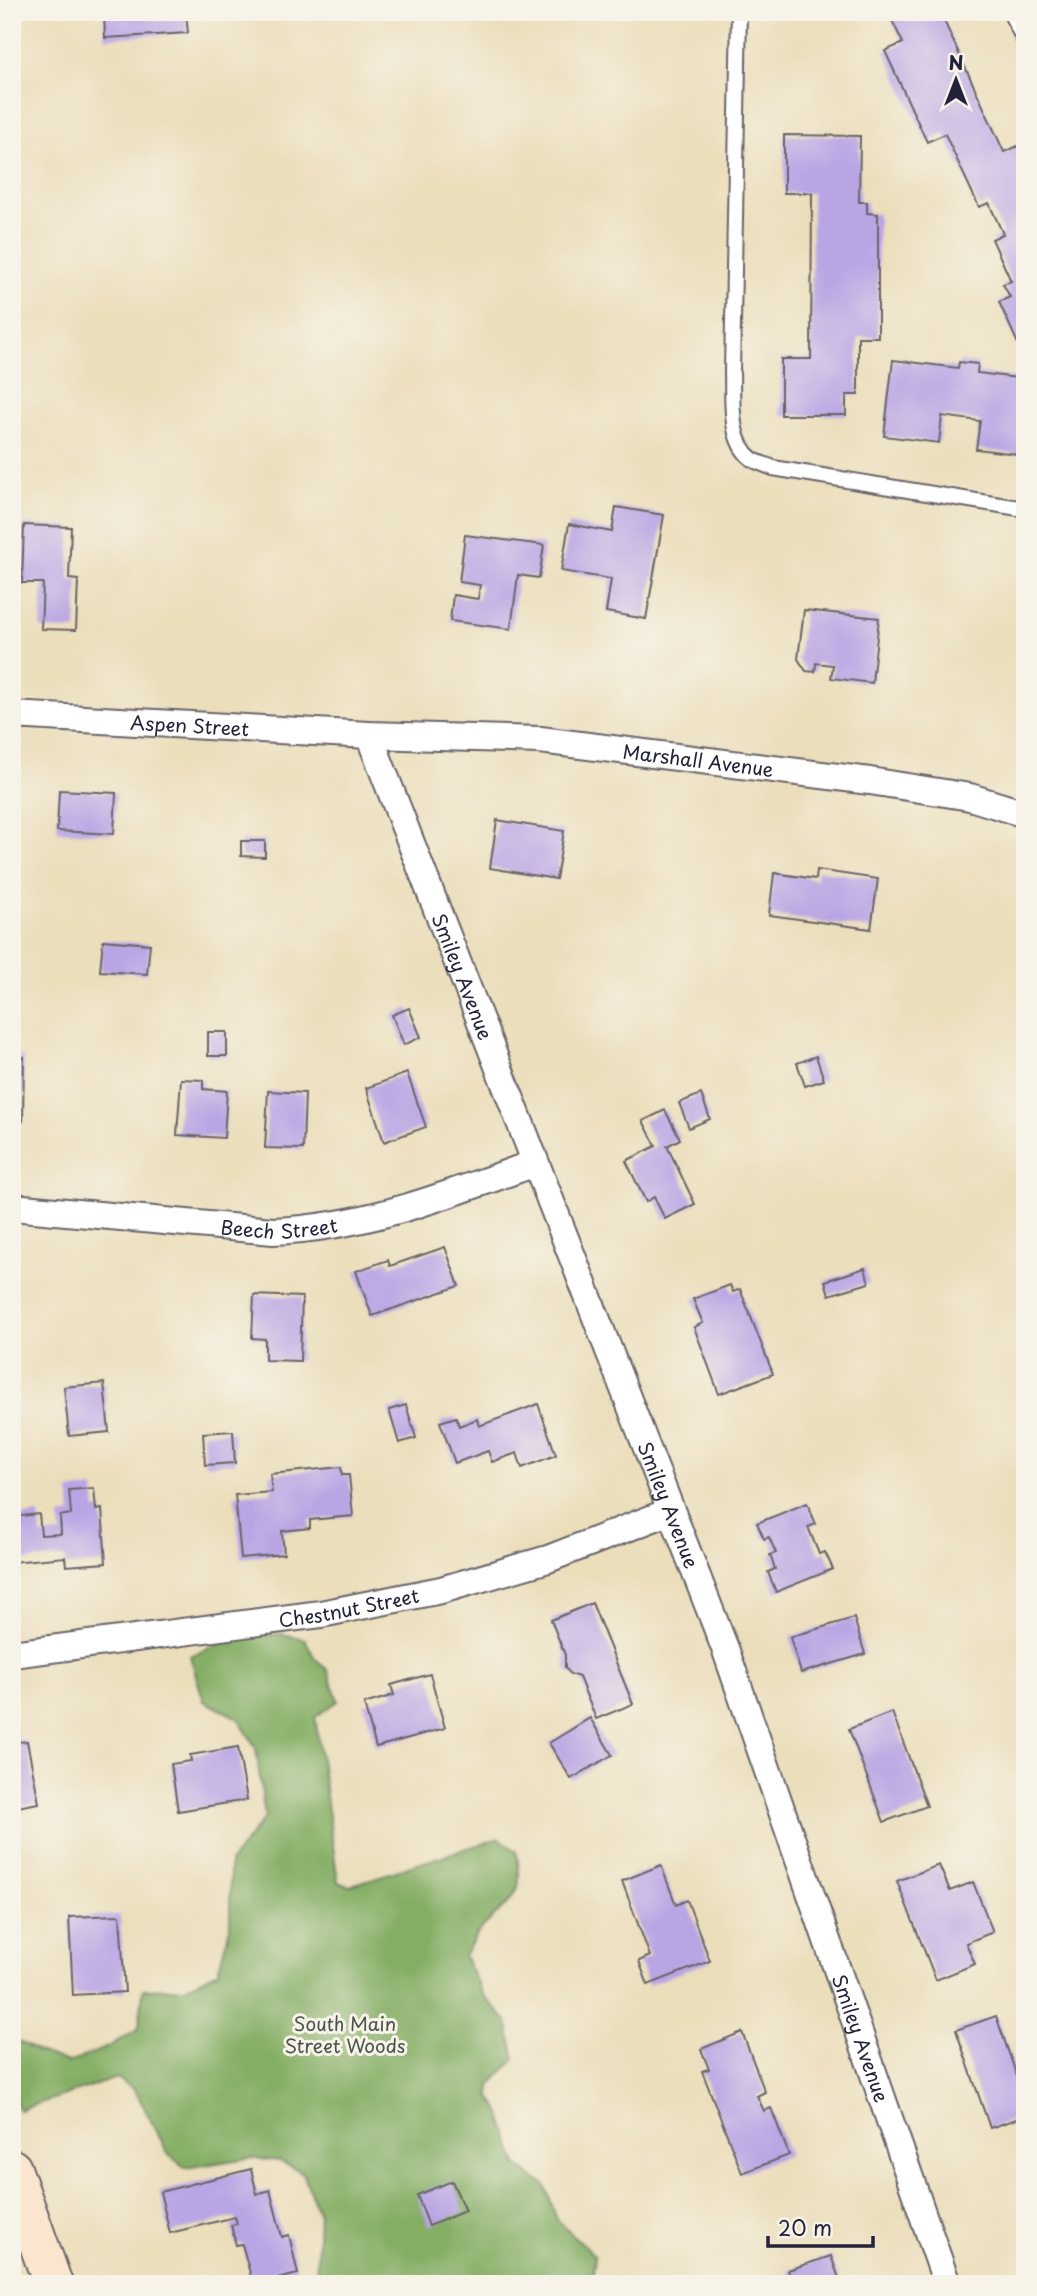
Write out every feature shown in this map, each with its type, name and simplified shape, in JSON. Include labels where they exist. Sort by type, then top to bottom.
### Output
[{"type":"main road","points":[[12,2169],[53,2284]]},
{"type":"street","name":"Aspen Street","points":[[12,715],[369,735]]},
{"type":"street","name":"Marshall Avenue","points":[[369,735],[540,740],[870,781],[970,797],[1025,814]]},
{"type":"street","name":"Smiley Avenue","points":[[369,735],[731,1665],[947,2284]]},
{"type":"street","name":"Beech Street","points":[[12,1207],[273,1231],[311,1230],[413,1207],[536,1163]]},
{"type":"street","name":"Chestnut Street","points":[[12,1654],[321,1614],[441,1590],[548,1559],[671,1511]]},
{"type":"lane","points":[[739,12],[732,373],[734,419],[740,445],[753,460],[773,468],[1025,509]]},
{"type":"lane","points":[[1010,12],[1025,42]]},
{"type":"green space","name":"South Main Street Woods","points":[[283,1634],[305,1639],[314,1657],[328,1671],[338,1701],[315,1717],[338,1882],[349,1886],[499,1838],[516,1851],[519,1867],[518,1888],[509,1902],[480,1930],[464,1956],[483,1995],[507,2021],[515,2059],[491,2084],[490,2097],[499,2109],[518,2167],[545,2185],[557,2220],[595,2256],[592,2284],[316,2284],[319,2215],[303,2173],[280,2161],[247,2158],[186,2168],[169,2155],[135,2090],[117,2078],[19,2110],[12,2089],[12,2038],[38,2052],[68,2063],[108,2047],[139,2028],[143,1989],[185,1988],[218,1971],[230,1927],[230,1862],[265,1817],[256,1748],[238,1718],[204,1701],[190,1656],[236,1637]]},
{"type":"building","points":[[104,12],[186,12],[188,33],[105,38]]},
{"type":"building","points":[[888,12],[940,12],[1004,152],[1025,143],[1025,359],[999,302],[1010,297],[1003,284],[1011,281],[992,239],[1003,234],[989,203],[979,207],[945,134],[927,142],[885,51],[903,43]]},
{"type":"building","points":[[784,135],[860,136],[859,202],[867,202],[867,213],[878,214],[878,337],[858,337],[858,395],[846,395],[846,415],[781,415],[781,359],[811,359],[812,193],[784,193]]},
{"type":"building","points":[[893,360],[958,368],[959,362],[978,364],[977,373],[1025,379],[1025,455],[976,449],[980,421],[942,416],[939,443],[884,436]]},
{"type":"building","points":[[616,507],[664,515],[646,619],[606,612],[611,579],[561,571],[569,524],[612,532]]},
{"type":"building","points":[[24,525],[71,527],[69,579],[78,580],[76,630],[41,629],[43,583],[22,583]]},
{"type":"building","points":[[465,535],[544,545],[539,578],[518,575],[511,629],[450,621],[453,595],[478,599],[480,585],[459,582]]},
{"type":"building","points":[[804,610],[879,618],[872,683],[831,678],[833,665],[816,663],[815,672],[806,671],[798,659]]},
{"type":"building","points":[[59,790],[116,793],[114,834],[57,831]]},
{"type":"building","points":[[497,820],[564,831],[556,879],[490,868]]},
{"type":"building","points":[[241,841],[265,841],[265,857],[241,856]]},
{"type":"building","points":[[817,870],[878,879],[871,929],[769,915],[774,873],[816,879]]},
{"type":"building","points":[[103,940],[150,944],[147,974],[100,971]]},
{"type":"building","points":[[409,1008],[421,1037],[404,1045],[392,1015]]},
{"type":"building","points":[[208,1032],[227,1032],[227,1056],[208,1056]]},
{"type":"building","points":[[816,1056],[824,1080],[805,1086],[797,1063]]},
{"type":"building","points":[[12,1057],[24,1057],[23,1121],[12,1121]]},
{"type":"building","points":[[407,1073],[426,1127],[384,1142],[366,1088]]},
{"type":"building","points":[[181,1079],[203,1080],[203,1089],[227,1091],[224,1138],[177,1135]]},
{"type":"building","points":[[268,1091],[305,1093],[303,1149],[265,1148]]},
{"type":"building","points":[[701,1094],[710,1119],[689,1128],[679,1103]]},
{"type":"building","points":[[665,1110],[680,1139],[667,1146],[695,1204],[665,1219],[654,1197],[646,1202],[626,1161],[656,1146],[643,1121]]},
{"type":"building","points":[[445,1247],[459,1286],[372,1316],[356,1271],[388,1260],[390,1266]]},
{"type":"building","points":[[865,1268],[869,1283],[829,1295],[825,1281]]},
{"type":"building","points":[[730,1285],[733,1292],[740,1289],[773,1374],[719,1394],[694,1327],[703,1323],[693,1299]]},
{"type":"building","points":[[254,1295],[302,1297],[300,1361],[265,1360],[265,1339],[252,1338]]},
{"type":"building","points":[[104,1383],[109,1432],[69,1436],[64,1387]]},
{"type":"building","points":[[538,1404],[556,1455],[522,1468],[517,1453],[492,1462],[488,1451],[455,1463],[440,1422],[456,1417],[459,1426],[477,1419],[479,1426]]},
{"type":"building","points":[[406,1405],[416,1438],[399,1443],[389,1410]]},
{"type":"building","points":[[233,1431],[235,1463],[205,1465],[203,1433]]},
{"type":"building","points":[[341,1467],[342,1475],[349,1475],[353,1516],[310,1520],[310,1528],[282,1531],[284,1554],[241,1558],[235,1495],[272,1492],[270,1474]]},
{"type":"building","points":[[94,1488],[96,1510],[102,1509],[106,1563],[66,1566],[65,1557],[12,1562],[12,1517],[39,1514],[41,1535],[61,1534],[60,1516],[71,1514],[69,1490]]},
{"type":"building","points":[[807,1503],[816,1524],[808,1527],[819,1554],[825,1552],[833,1569],[776,1592],[768,1572],[775,1569],[770,1555],[776,1553],[769,1537],[764,1539],[757,1523]]},
{"type":"building","points":[[592,1603],[633,1704],[596,1719],[579,1677],[570,1674],[565,1667],[565,1655],[551,1620]]},
{"type":"building","points":[[854,1618],[865,1654],[801,1673],[790,1637]]},
{"type":"building","points":[[430,1674],[445,1728],[376,1747],[364,1704],[394,1695],[391,1685]]},
{"type":"building","points":[[892,1712],[927,1806],[884,1822],[849,1729]]},
{"type":"building","points":[[12,1715],[19,1742],[27,1741],[39,1803],[12,1808]]},
{"type":"building","points":[[590,1718],[612,1755],[571,1779],[549,1743]]},
{"type":"building","points":[[238,1747],[247,1800],[178,1811],[171,1764],[191,1761],[190,1755]]},
{"type":"building","points":[[661,1865],[676,1905],[687,1900],[710,1961],[648,1985],[639,1961],[650,1956],[622,1881]]},
{"type":"building","points":[[939,1865],[950,1891],[973,1882],[993,1932],[966,1943],[975,1964],[936,1980],[897,1881]]},
{"type":"building","points":[[120,1915],[125,1992],[73,1995],[69,1917]]},
{"type":"building","points":[[996,2016],[1025,2099],[1025,2116],[990,2128],[956,2030]]},
{"type":"building","points":[[742,2032],[765,2092],[757,2096],[764,2111],[771,2108],[789,2155],[742,2173],[702,2071],[709,2069],[701,2049]]},
{"type":"building","points":[[251,2169],[257,2194],[270,2190],[282,2237],[289,2235],[298,2274],[257,2284],[253,2284],[242,2244],[236,2245],[231,2225],[237,2224],[235,2217],[170,2233],[160,2192]]},
{"type":"building","points":[[452,2181],[465,2211],[429,2226],[417,2195]]},
{"type":"building","points":[[831,2256],[841,2284],[792,2284],[788,2270]]}]
